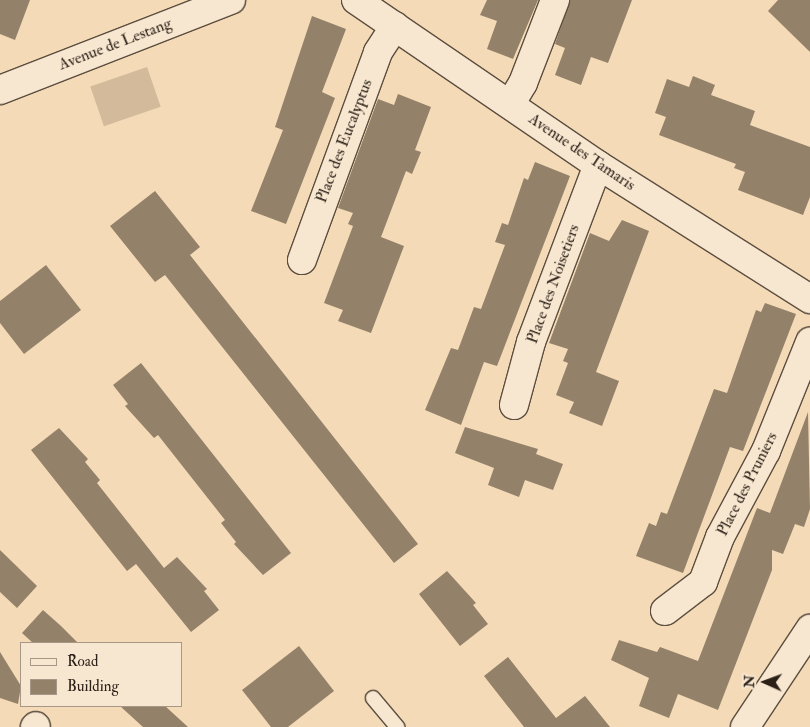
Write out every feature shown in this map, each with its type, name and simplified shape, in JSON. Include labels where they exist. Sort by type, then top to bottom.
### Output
[{"type":"street","name":"Avenue de Lestang","points":[[0,90],[231,0]]},
{"type":"street","name":"Avenue des Tamaris","points":[[356,0],[511,103],[598,164],[810,300]]},
{"type":"street","points":[[511,103],[523,83],[555,0]]},
{"type":"street","name":"Place des Eucalyptus","points":[[302,260],[378,52],[395,26]]},
{"type":"street","name":"Place des Noisetiers","points":[[514,405],[531,342],[598,164]]},
{"type":"street","name":"Place des Pruniers","points":[[666,611],[703,582],[720,537],[766,451],[810,342]]},
{"type":"street","points":[[744,727],[810,629]]},
{"type":"lane","points":[[373,698],[397,727]]},
{"type":"shaded area","points":[[147,67],[161,107],[104,126],[90,87]]},
{"type":"building","points":[[0,0],[30,0],[15,40],[0,34]]},
{"type":"building","points":[[487,0],[538,0],[513,59],[487,49],[497,21],[480,15]]},
{"type":"building","points":[[570,0],[632,0],[608,63],[591,57],[581,85],[555,75],[565,48],[555,44]]},
{"type":"building","points":[[778,0],[810,0],[810,52],[768,11]]},
{"type":"building","points":[[312,16],[346,29],[322,92],[335,98],[286,224],[251,211],[283,130],[275,127]]},
{"type":"building","points":[[693,76],[715,85],[711,95],[755,111],[750,125],[810,147],[810,197],[803,215],[738,190],[745,172],[734,168],[736,164],[659,135],[666,117],[655,113],[667,79],[689,87]]},
{"type":"building","points":[[398,94],[431,107],[415,150],[421,152],[412,174],[406,171],[381,237],[404,246],[371,333],[338,321],[343,310],[324,303],[353,226],[348,224],[353,213],[338,208],[378,99],[394,105]]},
{"type":"building","points":[[535,162],[570,176],[497,366],[484,362],[461,425],[425,410],[451,348],[458,350],[474,307],[481,309],[505,245],[495,242],[502,223],[508,225],[524,178],[528,180]]},
{"type":"building","points":[[155,191],[200,247],[190,255],[418,544],[394,563],[165,275],[155,282],[110,226]]},
{"type":"building","points":[[622,220],[649,231],[596,372],[619,381],[602,426],[569,413],[574,402],[556,395],[568,363],[563,361],[568,349],[549,343],[590,233],[609,241]]},
{"type":"building","points":[[46,265],[81,310],[24,354],[0,323],[0,301]]},
{"type":"building","points":[[765,303],[796,314],[743,451],[730,447],[683,573],[636,556],[649,523],[656,526],[661,512],[667,514],[714,389],[727,393],[756,310],[761,312]]},
{"type":"building","points":[[141,363],[291,553],[263,575],[234,544],[236,542],[221,523],[225,520],[158,435],[154,438],[125,406],[128,404],[113,385]]},
{"type":"building","points":[[808,412],[810,509],[804,527],[795,524],[783,554],[772,550],[772,570],[718,710],[678,694],[669,718],[639,706],[649,678],[611,660],[619,640],[657,652],[660,647],[698,661],[757,508],[770,513]]},
{"type":"building","points":[[465,427],[538,449],[536,454],[563,464],[553,490],[525,480],[519,497],[488,485],[494,468],[455,453]]},
{"type":"building","points":[[59,428],[88,459],[85,462],[100,480],[97,483],[164,568],[177,557],[207,589],[204,591],[219,610],[191,632],[136,564],[127,571],[31,450]]},
{"type":"building","points":[[0,550],[37,586],[17,608],[0,592]]},
{"type":"building","points":[[447,571],[476,603],[473,605],[488,624],[460,646],[419,594]]},
{"type":"building","points":[[43,610],[77,642],[32,642],[22,633]]},
{"type":"building","points":[[299,646],[334,691],[288,727],[271,727],[242,690]]},
{"type":"building","points":[[0,652],[20,684],[20,692],[18,704],[0,698]]},
{"type":"building","points":[[508,657],[556,718],[585,696],[610,727],[524,727],[484,676]]},
{"type":"building","points":[[121,707],[166,707],[188,727],[143,727]]}]
